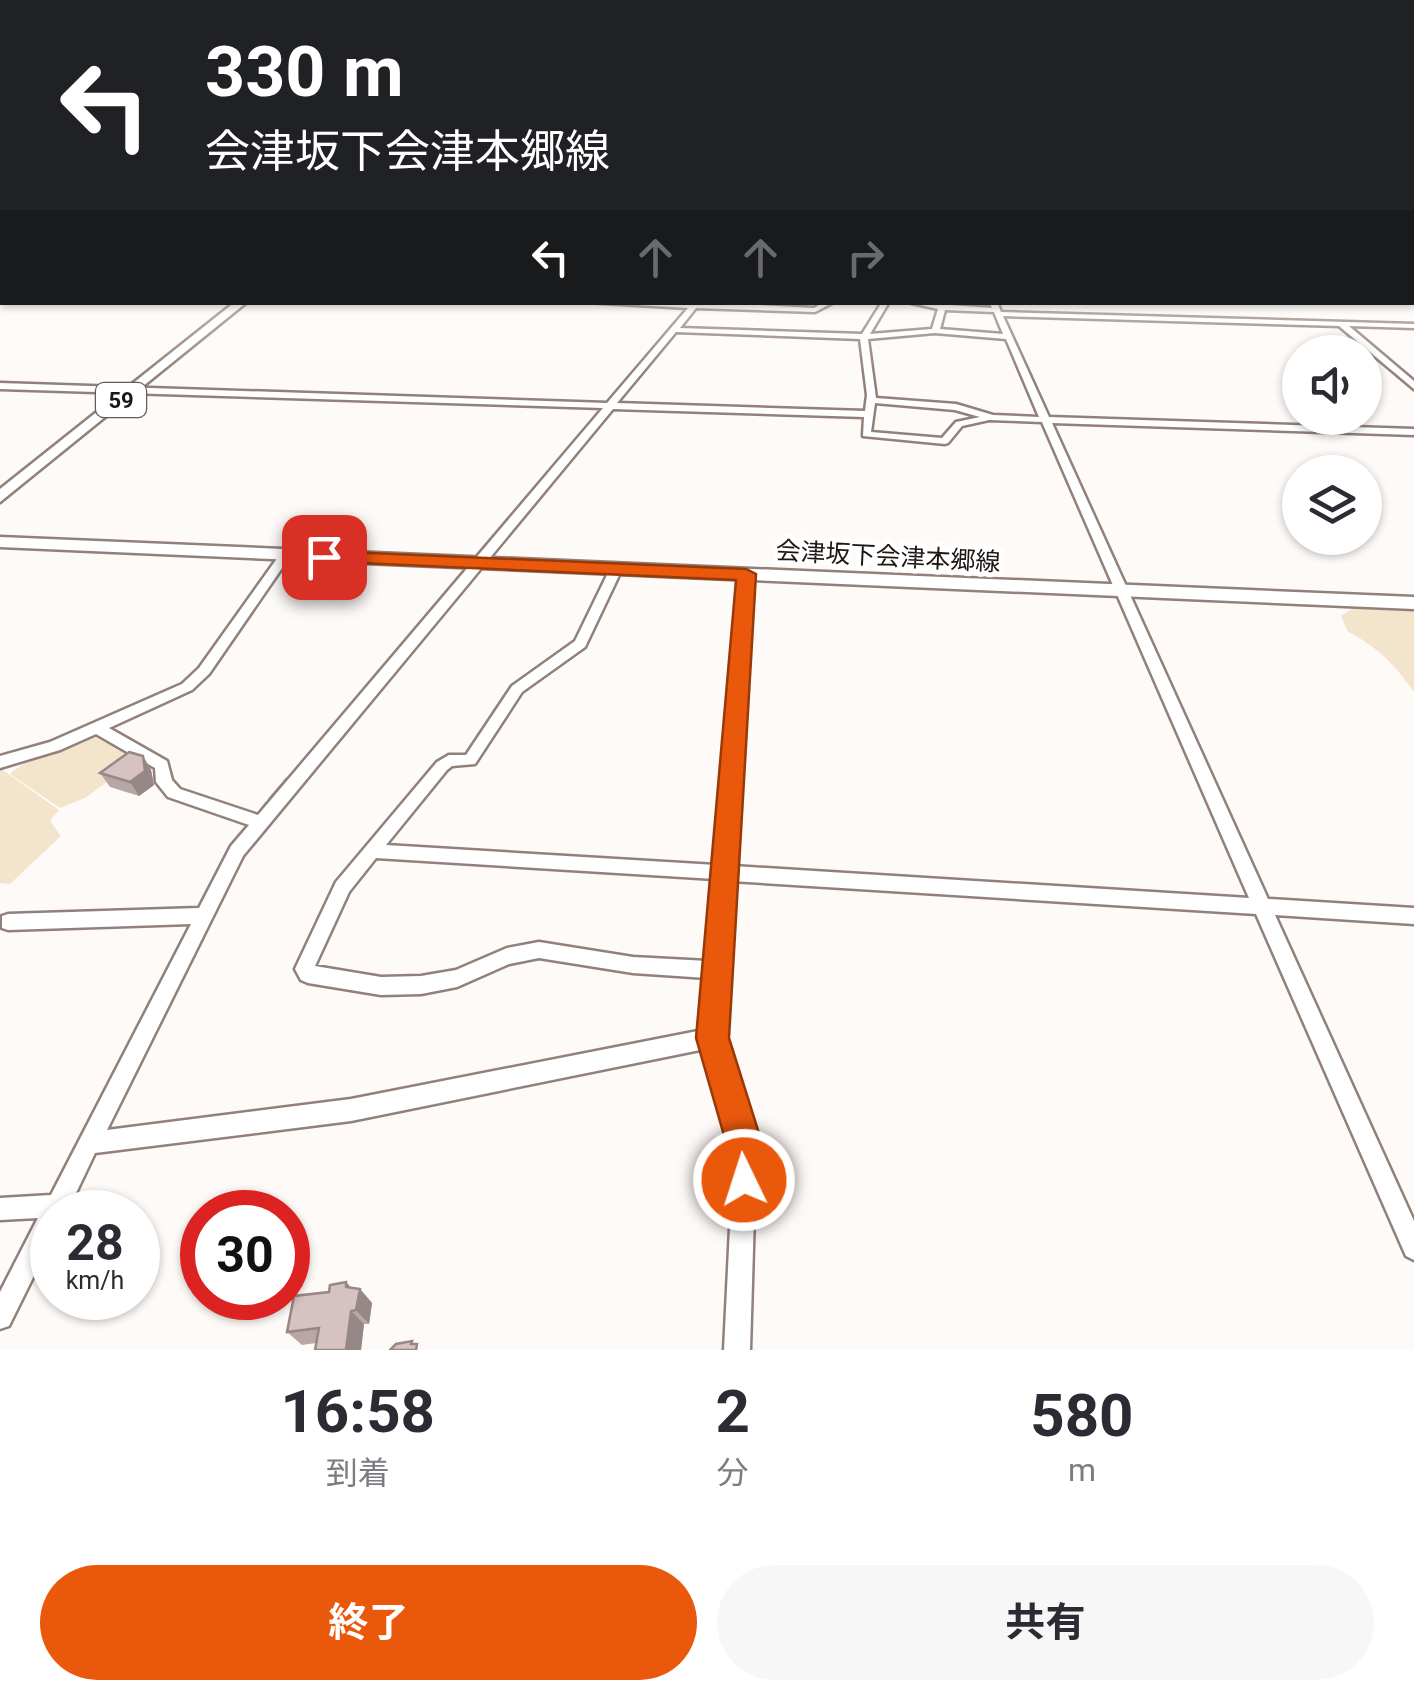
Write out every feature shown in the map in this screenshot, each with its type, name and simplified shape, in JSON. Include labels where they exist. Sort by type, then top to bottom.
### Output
[{"type":"main road","name":"59","points":[[0,497],[238,305]]},
{"type":"main road","name":"会津坂下会津本郷線","points":[[0,542],[1414,603]]},
{"type":"street","points":[[66,1190],[237,851],[695,305]]},
{"type":"street","points":[[716,305],[815,310],[825,305]]},
{"type":"street","points":[[883,305],[864,337],[872,400],[865,432],[870,435],[945,441],[958,424],[992,418],[1414,432]]},
{"type":"street","points":[[933,305],[1414,326]]},
{"type":"street","points":[[935,331],[942,308]]},
{"type":"street","points":[[996,309],[1414,1248]]},
{"type":"street","points":[[815,310],[817,334]]},
{"type":"street","points":[[1341,323],[1414,386]]},
{"type":"street","points":[[675,330],[864,337],[935,331],[1008,337]]},
{"type":"street","points":[[0,386],[866,414]]},
{"type":"street","points":[[872,400],[956,408],[992,418]]},
{"type":"street","points":[[0,762],[54,746],[186,687],[204,671],[285,555]]},
{"type":"street","points":[[616,569],[580,644],[517,689],[470,760],[449,761],[442,766],[342,887],[304,969],[308,974],[381,986],[422,985],[457,978],[507,956],[539,950],[604,962],[718,970]]},
{"type":"street","points":[[738,1350],[745,1146],[712,1038],[746,574]]},
{"type":"street","points":[[98,728],[162,765],[164,782],[174,794],[261,822]]},
{"type":"street","points":[[373,851],[1414,916]]},
{"type":"street","points":[[8,922],[204,916]]},
{"type":"street","points":[[89,1143],[352,1110],[712,1038]]},
{"type":"street","points":[[0,1209],[30,1210]]},
{"type":"street","points":[[0,1318],[30,1260]]},
{"type":"shaded area","points":[[1353,608],[1414,611],[1414,692],[1385,658],[1348,632],[1341,616]]},
{"type":"shaded area","points":[[93,736],[137,760],[85,798],[60,808],[10,774],[39,756]]},
{"type":"shaded area","points":[[0,768],[59,810],[50,821],[61,836],[10,884],[0,883]]},
{"type":"building","points":[[129,752],[143,756],[145,771],[130,782],[100,773]]},
{"type":"building","points":[[346,1282],[346,1287],[360,1289],[356,1310],[351,1311],[346,1350],[315,1350],[319,1328],[287,1332],[289,1320],[310,1320],[310,1294],[329,1292],[330,1285]]},
{"type":"building","points":[[412,1341],[411,1344],[417,1344],[416,1350],[390,1350],[396,1344]]},
{"type":"waterway","points":[[270,800],[287,780]]},
{"type":"waterway","points":[[256,818],[267,804]]},
{"type":"route","points":[[324,557],[746,574],[712,1038],[745,1146],[744,1180]]}]
